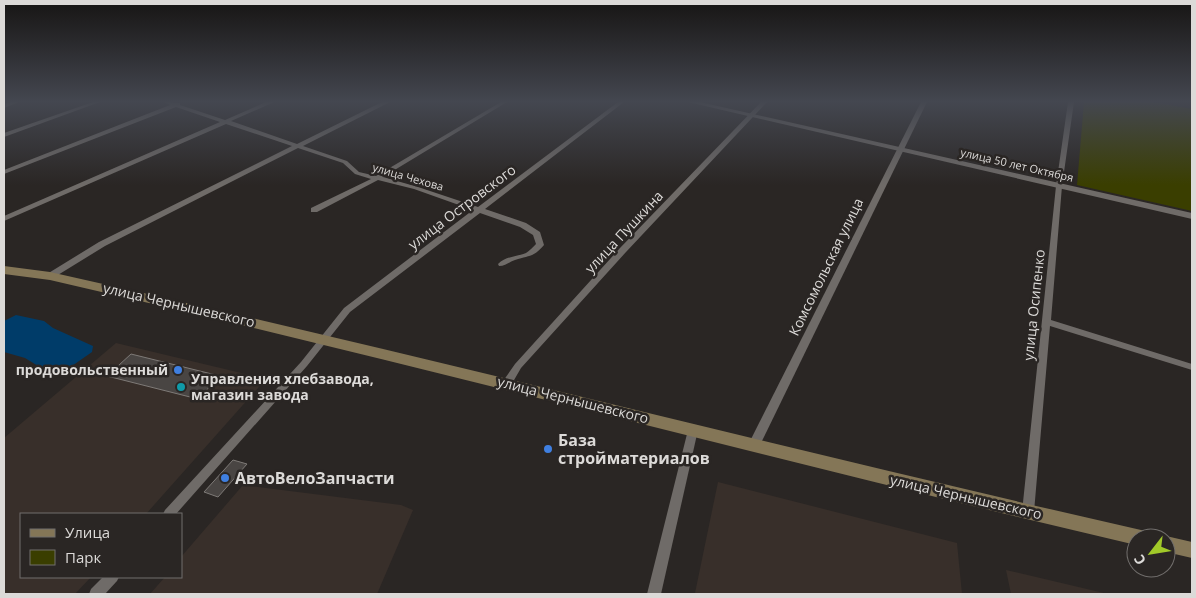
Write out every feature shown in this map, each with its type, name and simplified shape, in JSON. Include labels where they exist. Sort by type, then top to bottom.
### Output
[{"type":"main road","name":"улица Чернышевского","points":[[4,270],[50,276],[325,339],[1126,535]]},
{"type":"main road","points":[[1176,546],[1192,550]]},
{"type":"street","points":[[4,136],[21,130]]},
{"type":"street","points":[[4,172],[113,130]]},
{"type":"street","points":[[4,219],[206,130]]},
{"type":"street","name":"улица Чехова","points":[[252,130],[345,162],[357,173],[416,188],[523,225],[537,234],[540,245],[530,254],[510,259],[502,264]]},
{"type":"street","points":[[50,276],[102,244],[330,130]]},
{"type":"street","points":[[314,210],[377,178],[457,130]]},
{"type":"street","name":"улица Островского","points":[[170,513],[325,339],[347,310],[584,130]]},
{"type":"street","name":"улица Пушкина","points":[[506,384],[518,366],[623,250],[738,130]]},
{"type":"street","name":"улица 50 лет Октября","points":[[812,130],[1192,216]]},
{"type":"street","name":"Комсомольская улица","points":[[754,445],[909,130]]},
{"type":"street","name":"улица Осипенко","points":[[1028,512],[1060,186],[1067,130]]},
{"type":"street","points":[[1046,322],[1192,367]]},
{"type":"street","points":[[654,594],[693,430]]},
{"type":"street","points":[[96,594],[111,578]]},
{"type":"shaded area","points":[[116,343],[266,379],[147,513],[20,513],[20,578],[90,578],[75,594],[4,594],[4,438]]},
{"type":"shaded area","points":[[718,482],[957,543],[962,594],[695,593]]},
{"type":"shaded area","points":[[243,485],[401,505],[413,510],[377,594],[150,594],[164,578],[182,578],[182,556]]},
{"type":"shaded area","points":[[1006,570],[1108,594],[1011,594]]},
{"type":"green space","points":[[1082,130],[1192,130],[1192,211],[1077,185]]},
{"type":"water","points":[[16,315],[44,321],[53,328],[93,346],[92,352],[59,375],[48,372],[25,358],[4,352],[4,321]]},
{"type":"building","name":"Управления хлебзавода, магазин завода","points":[[131,354],[220,376],[198,399],[107,376]]},
{"type":"building","name":"АвтоВелоЗапчасти","points":[[233,460],[247,464],[218,497],[204,492]]},
{"type":"place","name":"продовольственный","points":[[178,370]]},
{"type":"place","name":"Управления хлебзавода, магазин завода","points":[[181,387]]},
{"type":"place","name":"База стройматериалов","points":[[548,449]]},
{"type":"place","name":"АвтоВелоЗапчасти","points":[[225,478]]}]
